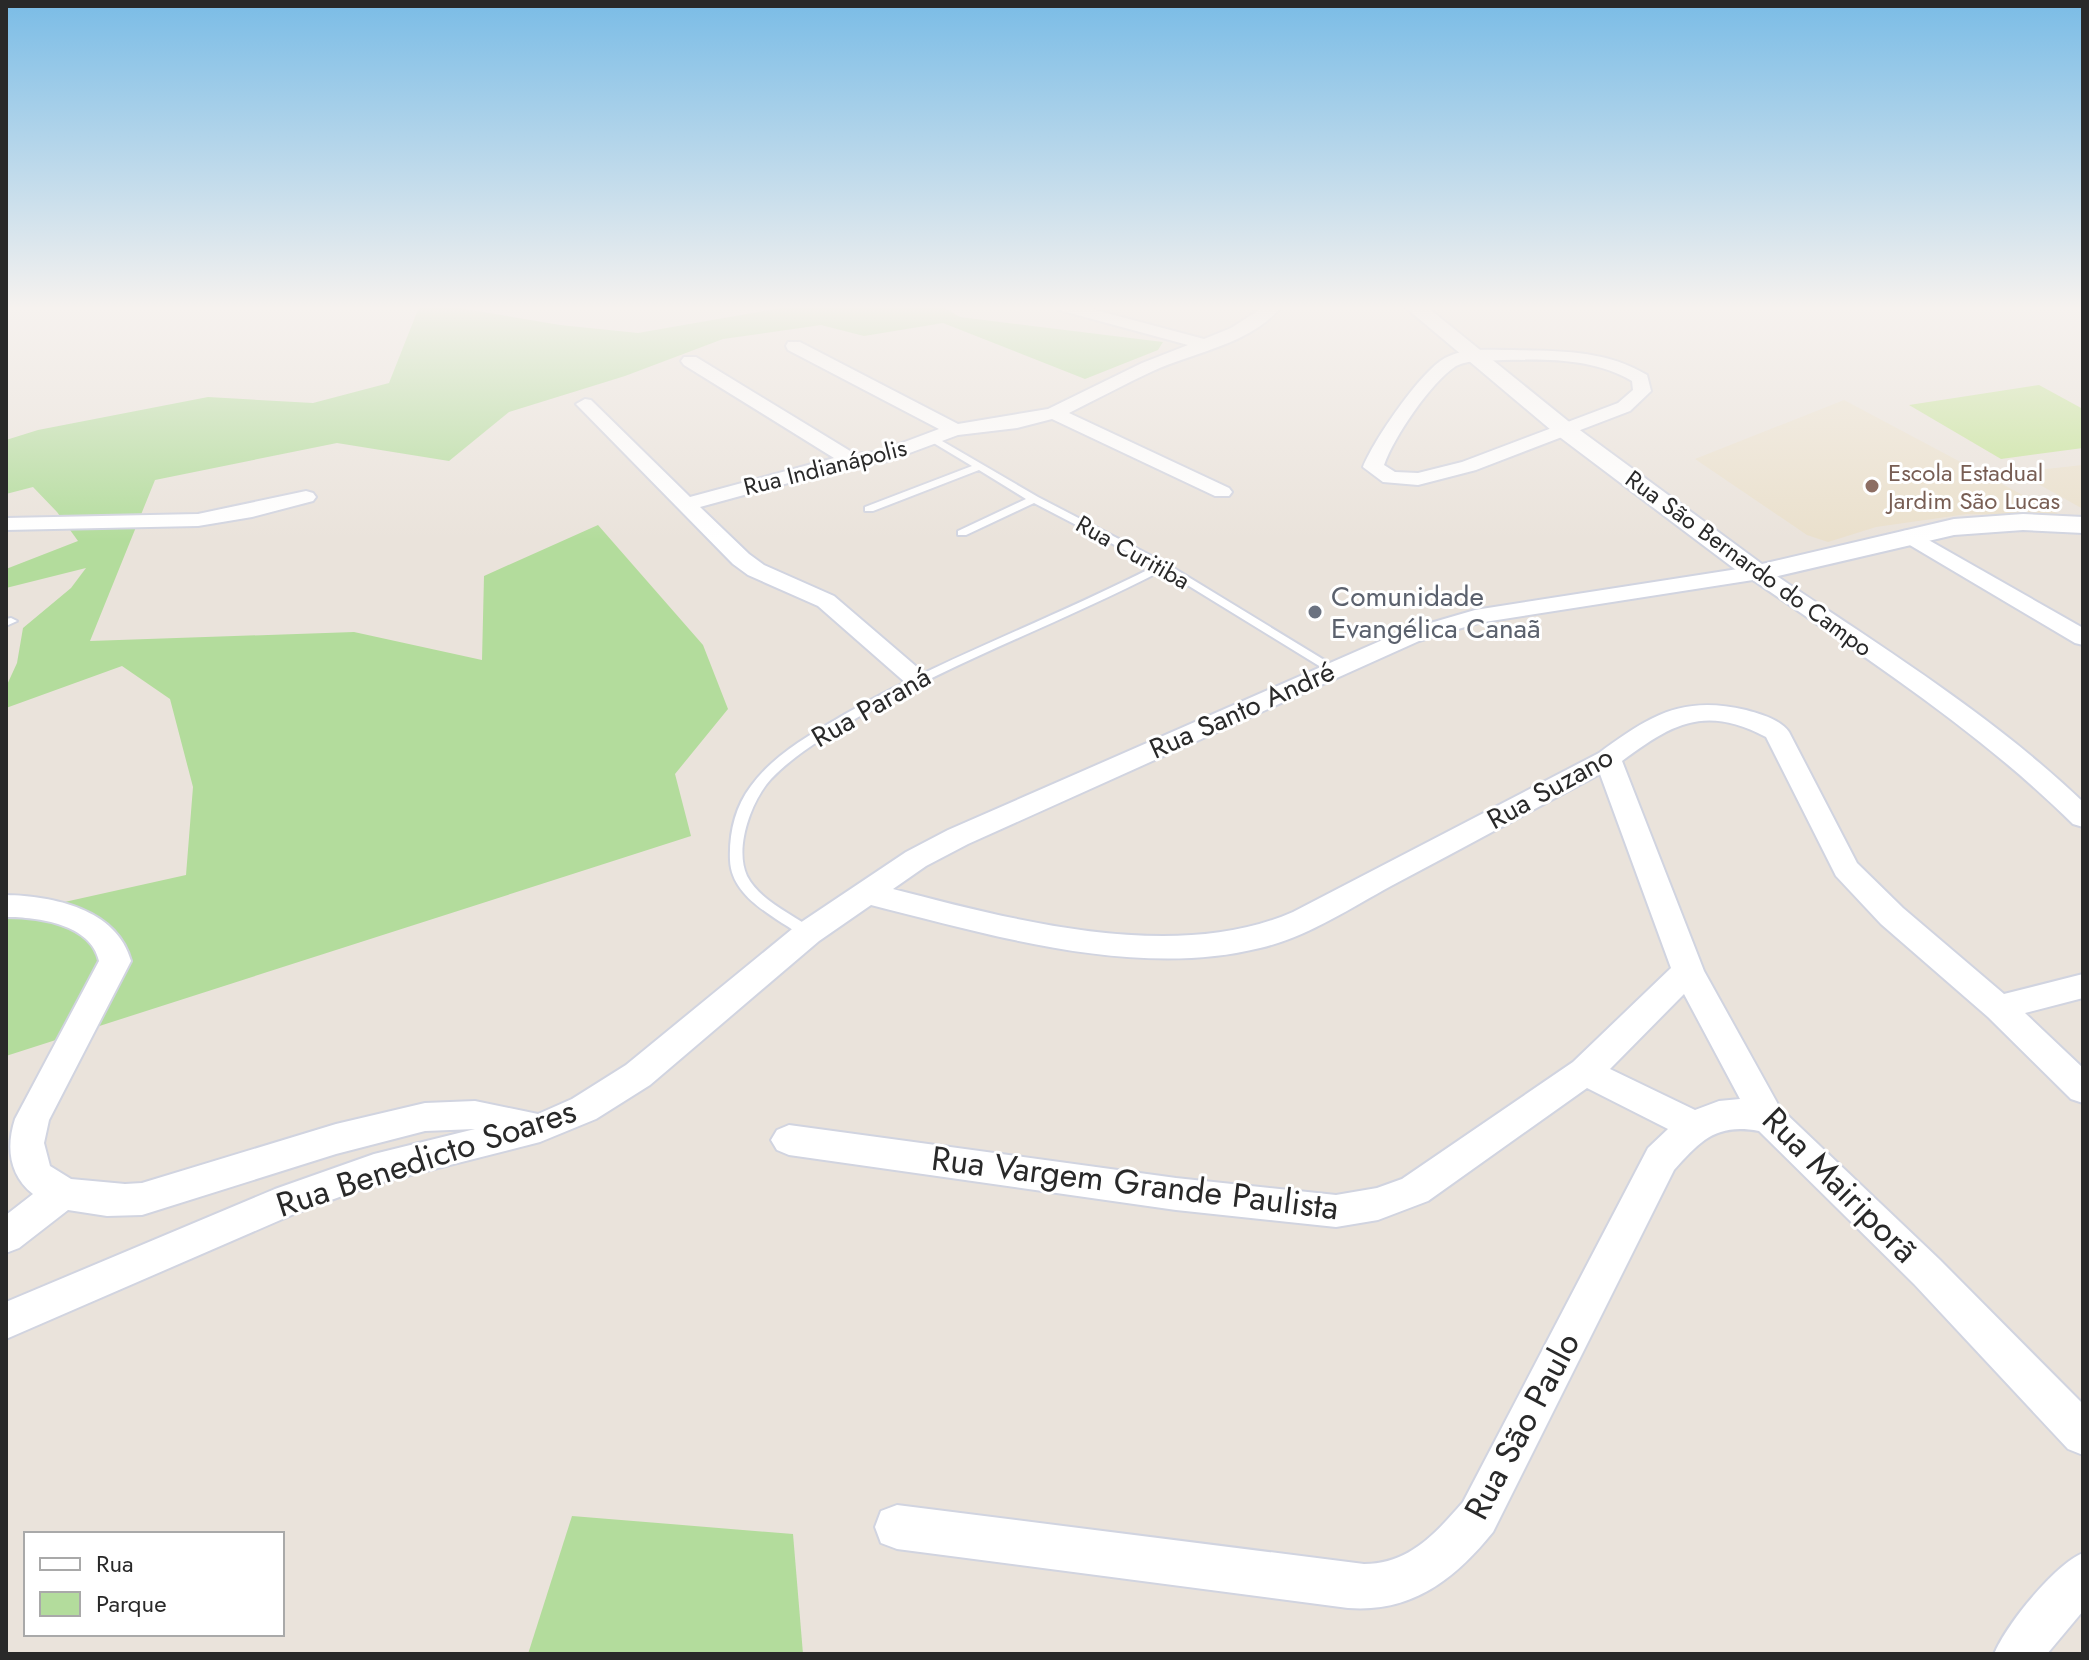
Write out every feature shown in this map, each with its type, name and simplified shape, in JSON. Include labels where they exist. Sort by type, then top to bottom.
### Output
[{"type":"street","points":[[728,384],[852,461]]},
{"type":"street","points":[[868,384],[955,430]]},
{"type":"street","name":"Rua Indianápolis","points":[[686,504],[776,478],[881,457],[955,430],[1017,422],[1054,413],[1112,384]]},
{"type":"street","points":[[1429,384],[1374,457],[1373,467],[1376,471],[1390,478],[1418,479],[1469,466],[1624,407],[1642,391],[1641,384]]},
{"type":"street","name":"Rua São Bernardo do Campo","points":[[1511,384],[1565,430],[1757,573],[1897,669],[2037,773],[2083,818]]},
{"type":"street","points":[[585,404],[741,559],[756,570],[826,601],[846,615],[916,679]]},
{"type":"street","points":[[1054,413],[1222,492]]},
{"type":"street","points":[[6,524],[39,520],[195,520],[243,514],[306,497]]},
{"type":"street","points":[[1757,573],[1911,536],[1989,523],[2083,525]]},
{"type":"street","points":[[1911,536],[2083,638]]},
{"type":"street","name":"Rua Santo André","points":[[808,933],[916,859],[958,837],[1411,636],[1475,617],[1757,573]]},
{"type":"street","name":"Rua Suzano","points":[[866,893],[963,918],[1143,946],[1205,946],[1255,939],[1304,920],[1608,759],[1638,737],[1684,713],[1717,711],[1753,720],[1776,732],[1846,869],[1892,916],[1999,1008],[2083,1089]]},
{"type":"street","name":"Rua Mairiporã","points":[[1608,759],[1688,971],[1768,1118],[1927,1272],[2083,1434]]},
{"type":"street","points":[[6,906],[26,905],[56,912],[92,928],[109,939],[115,949],[115,961],[32,1119],[26,1143],[29,1160],[39,1176],[62,1194],[115,1202],[142,1199],[336,1139],[425,1117],[475,1115],[540,1128]]},
{"type":"street","name":"Rua Benedicto Soares","points":[[6,1321],[303,1195],[374,1169],[540,1128],[584,1109],[638,1075],[808,933]]},
{"type":"street","name":"Rua Vargem Grande Paulista","points":[[789,1140],[1176,1194],[1336,1211],[1378,1204],[1415,1190],[1585,1072],[1688,971]]},
{"type":"street","points":[[1999,1008],[2083,986]]},
{"type":"street","points":[[1585,1072],[1696,1127]]},
{"type":"street","name":"Rua São Paulo","points":[[897,1527],[1317,1582],[1380,1586],[1420,1575],[1450,1551],[1478,1517],[1661,1159],[1696,1127],[1729,1113],[1768,1118]]},
{"type":"street","points":[[6,1236],[62,1194]]},
{"type":"street","points":[[2017,1654],[2083,1576]]},
{"type":"lane","name":"Rua Curitiba","points":[[930,437],[1034,499],[1163,566],[1333,669]]},
{"type":"lane","points":[[869,509],[981,466]]},
{"type":"lane","points":[[962,533],[1034,499]]},
{"type":"lane","name":"Rua Paraná","points":[[808,933],[743,882],[737,869],[736,840],[746,807],[755,790],[774,769],[809,741],[916,679],[1123,587],[1163,566]]},
{"type":"shaded area","name":"Escola Estadual Jardim São Lucas","points":[[1844,400],[2062,516],[1967,514],[1876,527],[1828,542],[1807,535],[1695,459]]},
{"type":"shaded area","points":[[2083,465],[2083,509],[2017,472]]},
{"type":"green space","points":[[383,384],[598,384],[509,412],[449,461],[337,443],[155,480],[90,641],[354,632],[482,660],[484,576],[598,525],[703,645],[728,709],[675,774],[691,836],[6,1056],[6,915],[186,875],[193,787],[170,699],[122,666],[6,708],[6,687],[17,663],[23,628],[71,588],[86,568],[6,588],[6,569],[78,541],[57,512],[33,487],[6,494],[6,440],[38,430],[208,397],[313,403]]},
{"type":"green space","points":[[2039,385],[2083,409],[2083,448],[2001,459],[1909,405]]},
{"type":"green space","points":[[572,1516],[793,1534],[803,1654],[528,1654]]},
{"type":"place","name":"Escola Estadual Jardim São Lucas","points":[[1872,486]]},
{"type":"place","name":"Comunidade Evangélica Canaã","points":[[1315,612]]}]
